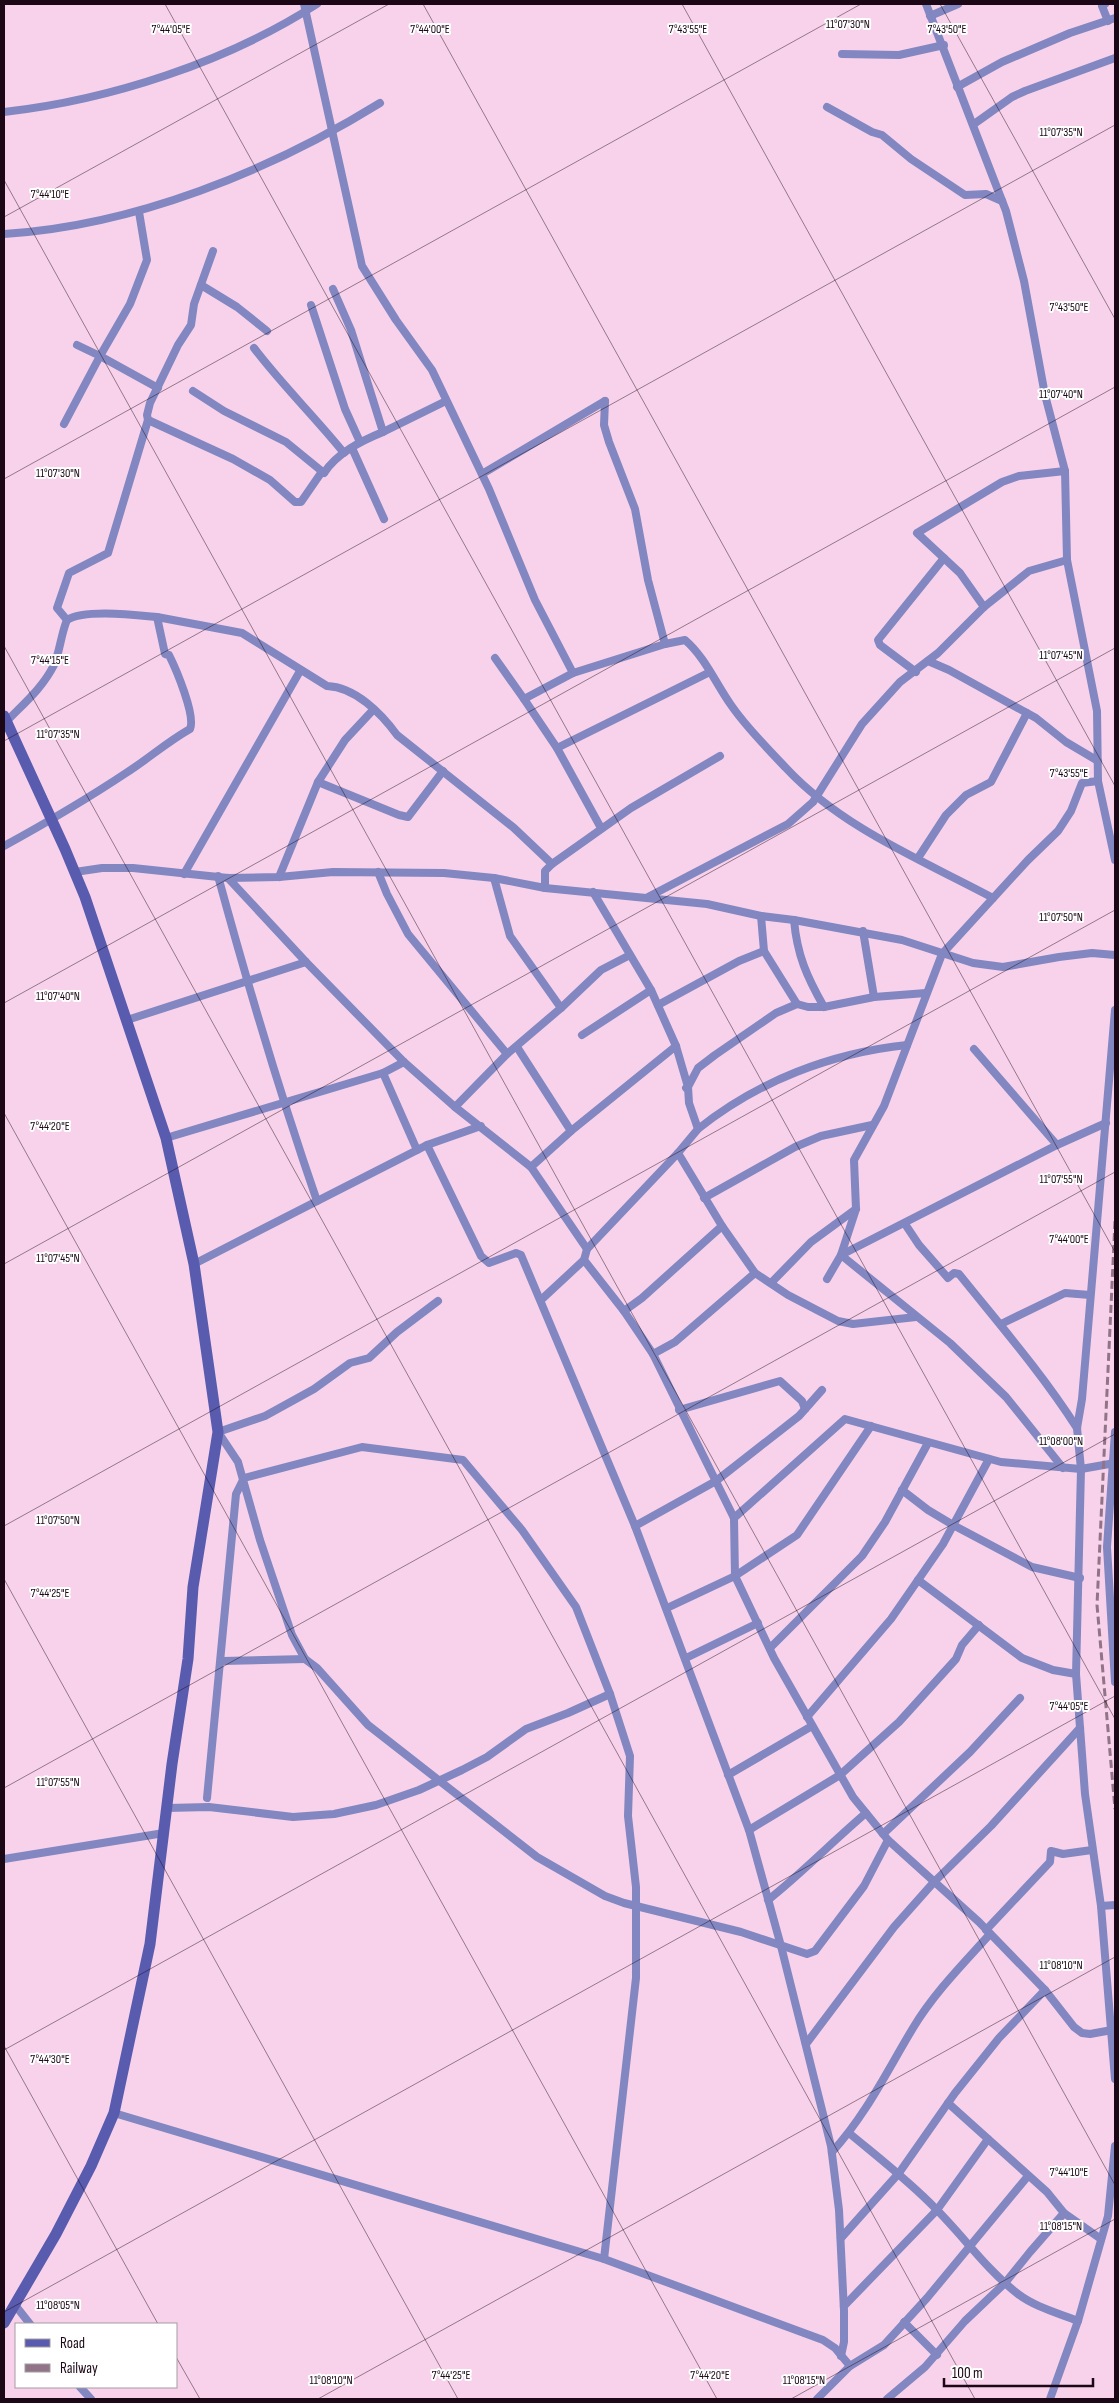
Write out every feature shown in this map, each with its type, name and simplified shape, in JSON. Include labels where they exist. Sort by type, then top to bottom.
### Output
[{"type":"street","points":[[4,112],[28,109],[135,85],[191,66],[239,45],[305,8],[317,4]]},
{"type":"street","points":[[926,4],[944,45],[957,87],[974,124],[1002,201],[1024,281],[1045,395],[1065,471],[1067,560],[1097,711],[1098,781],[1115,860]]},
{"type":"street","points":[[930,16],[958,4]]},
{"type":"street","points":[[957,87],[1002,62],[1070,33],[1112,20],[1102,6],[1106,4]]},
{"type":"street","points":[[305,8],[364,270],[432,370],[482,474],[535,600],[573,673]]},
{"type":"street","points":[[842,54],[899,55],[944,45]]},
{"type":"street","points":[[974,124],[1024,91],[1060,76],[1115,58]]},
{"type":"street","points":[[4,234],[40,232],[138,212],[174,201],[332,133],[380,103]]},
{"type":"street","points":[[827,107],[872,132],[882,135],[911,159],[964,195],[986,194],[1002,201]]},
{"type":"street","points":[[64,424],[130,304],[147,260],[138,212]]},
{"type":"street","points":[[67,620],[57,608],[69,573],[108,553],[148,420],[147,415],[150,403],[178,345],[191,325],[194,304],[213,251]]},
{"type":"street","points":[[201,285],[237,307],[267,331]]},
{"type":"street","points":[[333,289],[351,330],[382,432]]},
{"type":"street","points":[[311,305],[345,410],[360,442]]},
{"type":"street","points":[[77,345],[158,388]]},
{"type":"street","points":[[254,348],[279,381],[315,417],[344,453]]},
{"type":"street","points":[[193,391],[224,411],[286,442],[324,473]]},
{"type":"street","points":[[148,420],[233,459],[270,480],[295,502],[301,502],[321,473],[324,473],[344,453],[360,442],[446,401]]},
{"type":"street","points":[[482,474],[605,401],[604,424],[608,442],[635,509],[648,580],[665,644]]},
{"type":"street","points":[[352,448],[384,519]]},
{"type":"street","points":[[984,607],[960,573],[917,533],[1002,482],[1019,476],[1065,471]]},
{"type":"street","points":[[916,672],[880,645],[878,640],[944,558]]},
{"type":"street","points":[[648,897],[788,824],[816,798],[862,724],[894,688],[938,654],[984,607],[1029,571],[1067,560]]},
{"type":"street","points":[[4,2323],[60,2226],[91,2166],[114,2113],[150,1944],[188,1659],[193,1587],[218,1432],[194,1264],[166,1138],[107,958],[75,872],[5,721],[28,701],[46,678],[55,663],[67,620],[74,616],[113,613],[157,617],[242,633],[327,686],[340,686],[354,693],[397,735],[514,828],[552,864]]},
{"type":"street","points":[[4,846],[52,820],[104,788],[166,743],[190,729],[192,721],[182,683],[169,655],[165,654],[157,617]]},
{"type":"street","points":[[524,699],[573,673],[665,644],[685,640],[698,652],[732,706],[786,769],[816,798],[863,829],[993,898]]},
{"type":"street","points":[[495,658],[557,748],[601,828]]},
{"type":"street","points":[[928,661],[949,670],[1027,714],[1098,761]]},
{"type":"street","points":[[184,874],[300,670]]},
{"type":"street","points":[[557,748],[710,672]]},
{"type":"street","points":[[279,877],[318,782],[345,740],[373,710]]},
{"type":"street","points":[[918,858],[946,816],[966,796],[991,782],[1027,714]]},
{"type":"street","points":[[545,888],[545,871],[552,864],[631,808],[720,756]]},
{"type":"street","points":[[318,782],[399,816],[408,817],[443,771]]},
{"type":"street","points":[[827,1279],[841,1255],[856,1209],[854,1160],[884,1106],[942,954],[1058,831],[1071,811],[1082,783],[1098,781]]},
{"type":"street","points":[[75,872],[102,868],[133,868],[228,878],[279,877],[333,872],[444,873],[494,878],[545,888],[707,904],[761,916],[863,932],[925,946],[942,954],[973,963],[1003,967],[1092,953],[1115,955]]},
{"type":"street","points":[[378,872],[386,894],[408,934],[507,1054]]},
{"type":"street","points":[[218,876],[284,1104],[317,1201]]},
{"type":"street","points":[[228,878],[306,962],[404,1062],[455,1107],[531,1167],[587,1249]]},
{"type":"street","points":[[494,878],[510,936],[561,1008]]},
{"type":"street","points":[[593,892],[658,1005],[676,1046],[689,1103],[698,1129]]},
{"type":"street","points":[[761,916],[764,951],[797,1004]]},
{"type":"street","points":[[794,920],[796,943],[805,973],[824,1007]]},
{"type":"street","points":[[863,932],[874,997]]},
{"type":"street","points":[[658,1005],[739,960],[764,951]]},
{"type":"street","points":[[455,1107],[507,1054],[561,1008],[601,970],[630,955]]},
{"type":"street","points":[[127,1020],[306,962]]},
{"type":"street","points":[[582,1035],[651,990]]},
{"type":"street","points":[[687,1088],[698,1068],[715,1055],[776,1013],[797,1004],[808,1007],[824,1007],[874,997],[926,994]]},
{"type":"street","points":[[1115,1010],[1082,1399],[1077,1428],[1081,1469],[1080,1578],[1076,1674],[1092,1850],[1101,1906],[1115,2078]]},
{"type":"street","points":[[542,1299],[584,1260],[587,1249],[678,1153],[698,1129],[724,1108],[752,1092],[822,1061],[873,1048],[907,1044]]},
{"type":"street","points":[[531,1167],[571,1131],[676,1046]]},
{"type":"street","points":[[517,1047],[571,1131]]},
{"type":"street","points":[[974,1049],[1057,1145]]},
{"type":"street","points":[[166,1138],[383,1074],[404,1062]]},
{"type":"street","points":[[383,1074],[417,1150]]},
{"type":"street","points":[[841,1255],[1057,1145],[1106,1123]]},
{"type":"street","points":[[704,1198],[795,1147],[821,1136],[872,1125]]},
{"type":"street","points":[[194,1264],[427,1145],[481,1126]]},
{"type":"street","points":[[427,1145],[481,1256],[489,1263],[516,1253],[521,1255],[542,1299],[636,1526],[749,1830],[781,1946],[832,2152],[841,2238],[844,2306],[844,2342],[841,2356]]},
{"type":"street","points":[[678,1153],[704,1198],[755,1273],[788,1295],[838,1321],[853,1324],[916,1317]]},
{"type":"street","points":[[771,1283],[811,1242],[856,1209]]},
{"type":"street","points":[[905,1224],[919,1245],[948,1278],[954,1273],[959,1274],[1050,1386],[1077,1428]]},
{"type":"street","points":[[624,1311],[642,1298],[722,1226]]},
{"type":"street","points":[[841,1255],[950,1343],[1006,1397],[1064,1468]]},
{"type":"street","points":[[584,1260],[624,1311],[653,1354],[734,1518],[735,1576],[770,1648],[807,1717],[840,1775],[866,1813],[886,1837],[988,1932],[1046,1990],[1074,2027],[1082,2033],[1096,2034],[1112,2030]]},
{"type":"street","points":[[653,1354],[675,1342],[755,1273]]},
{"type":"street","points":[[1001,1324],[1065,1293],[1090,1295]]},
{"type":"street","points":[[218,1432],[265,1416],[314,1389],[350,1363],[369,1358],[397,1332],[438,1302]]},
{"type":"street","points":[[679,1410],[780,1380],[802,1401],[806,1409]]},
{"type":"street","points":[[636,1526],[716,1481],[806,1409],[822,1390]]},
{"type":"street","points":[[734,1518],[845,1419],[989,1459],[1081,1469],[1114,1463]]},
{"type":"street","points":[[667,1608],[735,1576],[797,1535],[871,1426]]},
{"type":"street","points":[[218,1432],[238,1462],[292,1636],[305,1659],[317,1668],[368,1724],[438,1781],[546,1863],[614,1900],[717,1928],[741,1932],[807,1954],[816,1951],[864,1886],[886,1837],[1020,1698]]},
{"type":"street","points":[[1115,1432],[1107,1547],[1112,1589],[1115,1682]]},
{"type":"street","points":[[770,1648],[862,1556],[928,1443]]},
{"type":"street","points":[[207,1798],[222,1661],[236,1494],[244,1478],[362,1447],[462,1460],[522,1530],[576,1607],[610,1694],[630,1756],[628,1816],[636,1905],[636,1978],[604,2259]]},
{"type":"street","points":[[807,1717],[891,1620],[953,1525],[989,1459]]},
{"type":"street","points":[[902,1490],[928,1510],[953,1525],[1032,1567],[1080,1578]]},
{"type":"street","points":[[918,1580],[979,1625],[994,1639],[1022,1658],[1053,1670],[1076,1674]]},
{"type":"street","points":[[686,1658],[758,1623]]},
{"type":"street","points":[[749,1830],[840,1775],[899,1722],[919,1701],[956,1659],[962,1645],[979,1625]]},
{"type":"street","points":[[222,1661],[305,1659]]},
{"type":"street","points":[[167,1808],[209,1807],[293,1817],[334,1814],[399,1798],[486,1757],[526,1728],[568,1713],[610,1694]]},
{"type":"street","points":[[728,1775],[812,1726]]},
{"type":"street","points":[[806,2044],[894,1927],[934,1882],[991,1826],[1080,1728]]},
{"type":"street","points":[[768,1900],[796,1878],[816,1856],[866,1813]]},
{"type":"street","points":[[4,1859],[164,1832]]},
{"type":"street","points":[[832,2152],[849,2133],[885,2078],[914,2026],[944,1985],[1050,1862],[1050,1851],[1063,1854],[1092,1850]]},
{"type":"street","points":[[1101,1906],[1115,1905]]},
{"type":"street","points":[[841,2238],[899,2173],[948,2103],[999,2038],[1046,1990]]},
{"type":"street","points":[[948,2103],[1047,2192],[1064,2213],[1101,2239]]},
{"type":"street","points":[[114,2113],[604,2259],[823,2340],[835,2348],[850,2366]]},
{"type":"street","points":[[849,2133],[899,2173],[937,2210],[969,2248],[1019,2295],[1036,2305],[1078,2321]]},
{"type":"street","points":[[844,2306],[937,2210],[988,2139]]},
{"type":"street","points":[[1050,2399],[1078,2321],[1108,2216],[1115,2146]]},
{"type":"street","points":[[821,2398],[850,2366],[884,2345],[969,2248],[1028,2176]]},
{"type":"street","points":[[887,2399],[937,2355],[965,2321],[1006,2283],[1064,2213]]},
{"type":"street","points":[[15,2305],[29,2323]]},
{"type":"street","points":[[904,2322],[937,2355]]},
{"type":"street","points":[[81,2388],[91,2399]]},
{"type":"railway","points":[[1115,1221],[1097,1605],[1115,1809]]}]
